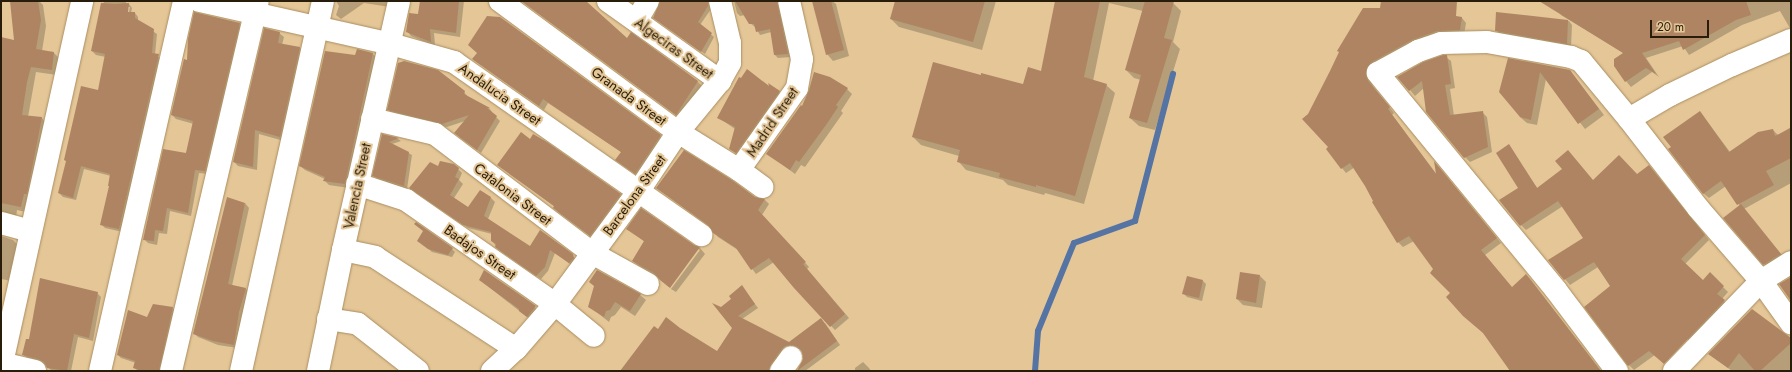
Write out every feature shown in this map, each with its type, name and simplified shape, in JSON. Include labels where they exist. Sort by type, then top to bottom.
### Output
[{"type":"street","points":[[36,371],[1,363],[9,290],[30,231],[82,1]]},
{"type":"street","points":[[100,371],[184,1]]},
{"type":"street","name":"Andalucia Street","points":[[200,1],[257,7],[317,28],[391,44],[454,62],[701,235]]},
{"type":"street","points":[[241,371],[323,1]]},
{"type":"street","name":"Valencia Street","points":[[318,371],[357,184],[391,44],[399,1]]},
{"type":"street","name":"Granada Street","points":[[500,1],[678,132],[739,170],[762,187]]},
{"type":"street","name":"Algeciras Street","points":[[608,1],[637,20],[720,81]]},
{"type":"street","points":[[637,20],[648,1]]},
{"type":"street","name":"Barcelona Street","points":[[492,371],[516,349],[555,304],[638,192],[678,132],[720,81],[730,64],[730,43],[720,1]]},
{"type":"street","name":"Madrid Street","points":[[739,170],[797,88],[802,59],[789,1]]},
{"type":"street","points":[[170,371],[257,7]]},
{"type":"street","points":[[1629,119],[1677,92],[1732,65],[1791,40]]},
{"type":"street","points":[[1617,371],[1556,290],[1378,73],[1418,51],[1441,43],[1487,42],[1571,57],[1581,61],[1629,119],[1698,208],[1762,281],[1791,323]]},
{"type":"street","name":"Catalonia Street","points":[[372,119],[435,134],[592,253],[648,284]]},
{"type":"street","name":"Badajos Street","points":[[357,184],[406,200],[555,304],[594,336]]},
{"type":"street","points":[[1,223],[30,231]]},
{"type":"street","points":[[343,250],[375,257],[516,349]]},
{"type":"street","points":[[1674,371],[1762,281],[1791,262]]},
{"type":"street","points":[[328,319],[358,324],[418,371]]},
{"type":"building","points":[[10,1],[38,1],[41,20],[36,49],[54,52],[52,70],[31,67],[27,82],[22,115],[42,117],[27,194],[24,194],[21,207],[1,203],[1,37],[14,40]]},
{"type":"building","points":[[420,1],[459,1],[456,33],[430,29],[431,42],[406,32],[409,13],[418,14]]},
{"type":"building","points":[[521,1],[586,1],[627,38],[631,32],[698,81],[676,115]]},
{"type":"building","points":[[660,1],[708,1],[708,6],[698,22],[712,33],[701,52],[653,18]]},
{"type":"building","points":[[735,1],[777,1],[788,54],[774,55],[770,29],[756,32],[754,24],[749,24]]},
{"type":"building","points":[[812,1],[831,1],[844,50],[826,55]]},
{"type":"building","points":[[895,1],[985,1],[973,42],[890,19]]},
{"type":"building","points":[[1055,1],[1100,1],[1084,77],[1107,84],[1075,196],[1036,185],[1036,187],[999,177],[1000,173],[957,162],[960,150],[912,137],[933,62],[981,75],[981,73],[1023,84],[1028,67],[1041,71]]},
{"type":"building","points":[[1145,1],[1174,1],[1164,38],[1172,40],[1147,123],[1129,118],[1141,75],[1125,70]]},
{"type":"building","points":[[1381,1],[1457,1],[1456,16],[1462,17],[1460,30],[1437,31],[1412,40],[1372,62],[1367,68],[1366,75],[1368,81],[1390,107],[1388,109],[1436,174],[1434,161],[1497,238],[1481,250],[1512,287],[1526,274],[1601,371],[1510,371],[1483,333],[1463,316],[1446,297],[1450,293],[1430,273],[1433,269],[1409,236],[1397,243],[1372,202],[1373,201],[1365,186],[1350,163],[1341,169],[1326,149],[1328,147],[1302,119],[1308,114],[1339,52],[1337,51],[1363,8],[1380,8]]},
{"type":"building","points":[[1539,1],[1746,1],[1751,15],[1736,20],[1683,50],[1679,41],[1642,53],[1656,74],[1646,68],[1625,82],[1614,66],[1614,59],[1623,53]]},
{"type":"building","points":[[101,3],[129,3],[128,12],[135,12],[135,18],[154,29],[152,53],[159,54],[119,229],[100,225],[109,186],[110,174],[81,166],[73,198],[58,193],[81,86],[98,90],[105,54],[91,51]]},
{"type":"building","points":[[194,12],[240,23],[205,171],[195,170],[188,213],[167,208],[163,231],[155,230],[154,241],[143,240],[163,149],[186,153],[193,121],[171,115],[184,59],[187,60],[188,39]]},
{"type":"building","points":[[1496,12],[1568,20],[1567,44],[1495,31]]},
{"type":"building","points":[[487,16],[500,17],[661,135],[635,174],[615,160],[621,152],[543,99],[539,106],[472,59],[477,53],[468,45]]},
{"type":"building","points":[[264,28],[280,32],[278,43],[300,47],[280,137],[255,130],[253,167],[233,162]]},
{"type":"building","points":[[357,49],[373,53],[345,184],[323,181],[325,177],[299,166],[325,51],[355,55]]},
{"type":"building","points":[[1447,55],[1451,84],[1445,85],[1450,115],[1483,111],[1488,147],[1464,158],[1426,112],[1422,81],[1409,91],[1397,77],[1423,62]]},
{"type":"building","points":[[1508,58],[1570,70],[1599,109],[1578,124],[1540,72],[1531,120],[1520,117],[1499,92]]},
{"type":"building","points":[[404,61],[438,70],[465,91],[464,94],[490,108],[487,108],[497,116],[477,150],[454,133],[469,115],[442,124],[387,110],[398,63]]},
{"type":"building","points":[[747,69],[769,86],[768,83],[780,91],[736,153],[729,149],[735,127],[717,118],[739,77],[741,78]]},
{"type":"building","points":[[814,72],[830,77],[848,88],[836,105],[838,107],[826,125],[799,162],[796,160],[790,170],[766,154],[801,105],[802,106],[809,90]]},
{"type":"building","points":[[1700,111],[1729,152],[1758,132],[1773,129],[1775,136],[1791,128],[1791,158],[1766,171],[1774,185],[1737,205],[1721,181],[1703,194],[1668,149],[1671,147],[1663,137]]},
{"type":"building","points":[[521,132],[530,139],[533,134],[547,142],[621,194],[590,236],[553,208],[554,206],[497,165]]},
{"type":"building","points":[[382,134],[399,138],[389,142],[409,152],[404,186],[372,176]]},
{"type":"building","points":[[1509,144],[1537,188],[1562,169],[1555,161],[1568,150],[1593,180],[1619,155],[1637,174],[1649,165],[1705,235],[1681,259],[1703,280],[1710,272],[1724,286],[1717,294],[1725,300],[1664,364],[1649,351],[1628,366],[1584,307],[1610,286],[1594,262],[1564,280],[1548,260],[1583,238],[1558,201],[1520,226],[1499,200],[1518,188],[1496,153]]},
{"type":"building","points":[[684,150],[732,180],[755,197],[765,199],[758,210],[806,262],[803,264],[845,314],[830,327],[769,258],[751,270],[736,248],[713,233],[708,225],[656,188]]},
{"type":"building","points":[[440,161],[454,164],[459,168],[455,177],[459,179],[450,195],[468,207],[480,190],[491,197],[484,216],[530,246],[540,230],[573,254],[574,258],[569,263],[550,250],[545,267],[536,276],[495,247],[496,244],[491,241],[491,232],[463,225],[409,188],[430,162],[438,166]]},
{"type":"building","points":[[227,197],[245,203],[228,284],[246,288],[239,312],[234,345],[213,341],[193,334]]},
{"type":"building","points":[[1741,204],[1781,254],[1763,265],[1723,218]]},
{"type":"building","points":[[641,208],[694,245],[700,247],[670,288],[654,273],[632,261],[644,241],[626,229]]},
{"type":"building","points":[[416,222],[453,248],[448,255],[428,249],[417,241],[423,231],[414,224]]},
{"type":"building","points":[[484,270],[536,306],[527,317],[519,311],[519,309],[479,280]]},
{"type":"building","points":[[597,270],[641,294],[630,311],[615,302],[610,310],[606,311],[604,317],[588,307],[594,286],[589,282]]},
{"type":"building","points":[[1240,272],[1260,275],[1256,303],[1236,299]]},
{"type":"building","points":[[1187,276],[1203,280],[1199,298],[1182,294]]},
{"type":"building","points":[[1791,277],[1791,301],[1779,284]]},
{"type":"building","points":[[40,278],[98,292],[89,338],[74,334],[67,371],[47,368],[44,362],[22,355],[26,339],[29,339]]},
{"type":"building","points":[[742,285],[755,304],[738,316],[789,342],[821,318],[837,341],[797,371],[803,359],[802,352],[798,347],[792,345],[785,346],[781,350],[771,364],[769,371],[620,371],[654,326],[658,329],[666,317],[680,328],[717,351],[732,328],[712,303],[721,307],[731,299],[729,296]]},
{"type":"building","points":[[153,304],[173,307],[159,371],[142,371],[133,368],[135,361],[117,355],[128,310],[147,317]]},
{"type":"building","points":[[1752,309],[1791,338],[1791,343],[1760,371],[1755,371],[1739,353],[1728,368],[1708,354]]},
{"type":"waterway","points":[[1035,371],[1038,331],[1074,243],[1135,221],[1173,74]]}]
